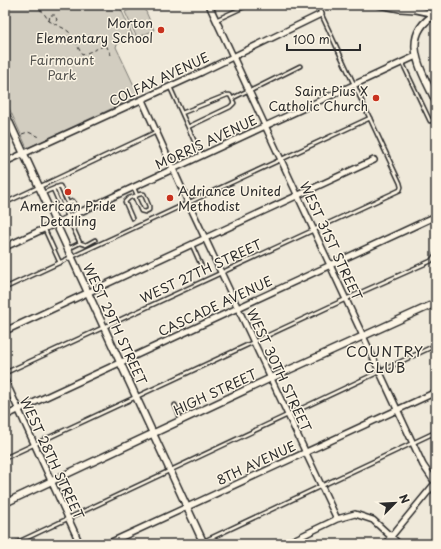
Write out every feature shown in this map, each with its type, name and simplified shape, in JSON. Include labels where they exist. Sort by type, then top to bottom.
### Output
[{"type":"street","name":"WEST 31ST STREET","points":[[209,5],[397,410],[424,465],[436,483]]},
{"type":"street","points":[[379,5],[436,14]]},
{"type":"street","name":"COLFAX AVENUE","points":[[5,162],[142,100],[321,14]]},
{"type":"street","points":[[436,14],[422,26],[416,39],[416,56],[436,102]]},
{"type":"street","name":"MORRIS AVENUE","points":[[5,247],[416,56]]},
{"type":"street","name":"WEST 30TH STREET","points":[[142,100],[188,202],[337,519]]},
{"type":"street","name":"WEST 29TH STREET","points":[[5,112],[38,187],[171,471],[201,543]]},
{"type":"street","points":[[5,331],[374,160]]},
{"type":"street","name":"CASCADE AVENUE","points":[[5,416],[120,361],[435,218]]},
{"type":"street","name":"HIGH STREET","points":[[5,503],[271,378],[436,303]]},
{"type":"street","name":"WEST 28TH STREET","points":[[5,380],[80,544]]},
{"type":"street","name":"8TH AVENUE","points":[[107,544],[436,392]]},
{"type":"street","points":[[386,544],[436,483]]},
{"type":"street","points":[[285,544],[337,519],[356,514],[373,520],[398,544]]},
{"type":"lane","points":[[216,20],[248,5]]},
{"type":"lane","points":[[5,288],[370,118],[317,5]]},
{"type":"lane","points":[[402,62],[430,121],[436,118]]},
{"type":"lane","points":[[233,98],[300,66]]},
{"type":"lane","points":[[169,87],[201,156]]},
{"type":"lane","points":[[182,113],[227,95],[230,95],[233,98]]},
{"type":"lane","points":[[188,127],[230,107],[234,103],[233,98]]},
{"type":"lane","name":"WEST 27TH STREET","points":[[5,373],[400,190],[400,183],[370,118]]},
{"type":"lane","points":[[5,203],[156,132]]},
{"type":"lane","points":[[42,194],[60,186],[68,204]]},
{"type":"lane","points":[[56,187],[63,206]]},
{"type":"lane","points":[[132,218],[125,202],[129,198],[136,196],[141,194],[144,194],[149,210],[141,212],[135,201],[136,196],[134,188]]},
{"type":"lane","points":[[52,189],[63,206],[80,243]]},
{"type":"lane","points":[[50,212],[73,201],[81,213]]},
{"type":"lane","points":[[44,230],[60,263]]},
{"type":"lane","points":[[68,249],[80,243],[86,245],[95,240]]},
{"type":"lane","points":[[192,244],[201,265]]},
{"type":"lane","points":[[5,458],[346,298],[431,261],[436,254]]},
{"type":"lane","points":[[14,544],[436,345]]},
{"type":"lane","points":[[175,406],[182,420]]},
{"type":"lane","points":[[201,543],[436,432]]},
{"type":"path","points":[[34,5],[43,12],[52,24],[69,32],[82,56],[106,44],[111,55]]},
{"type":"path","points":[[49,21],[50,15],[56,15],[57,20],[52,24]]},
{"type":"path","points":[[21,135],[28,132],[40,137]]},
{"type":"green space","name":"Fairmount Park","points":[[5,5],[122,5],[120,7],[133,36],[117,44],[116,47],[139,96],[27,148],[5,99]]},
{"type":"green space","points":[[139,5],[143,5],[154,30],[137,38],[125,12]]},
{"type":"place","name":"Morton Elementary School","points":[[161,30]]},
{"type":"place","name":"Saint Pius X Catholic Church","points":[[376,98]]},
{"type":"place","name":"American Pride Detailing","points":[[68,192]]},
{"type":"place","name":"Adriance United Methodist","points":[[170,198]]},
{"type":"district","name":"COUNTRY CLUB","points":[[385,360]]}]
